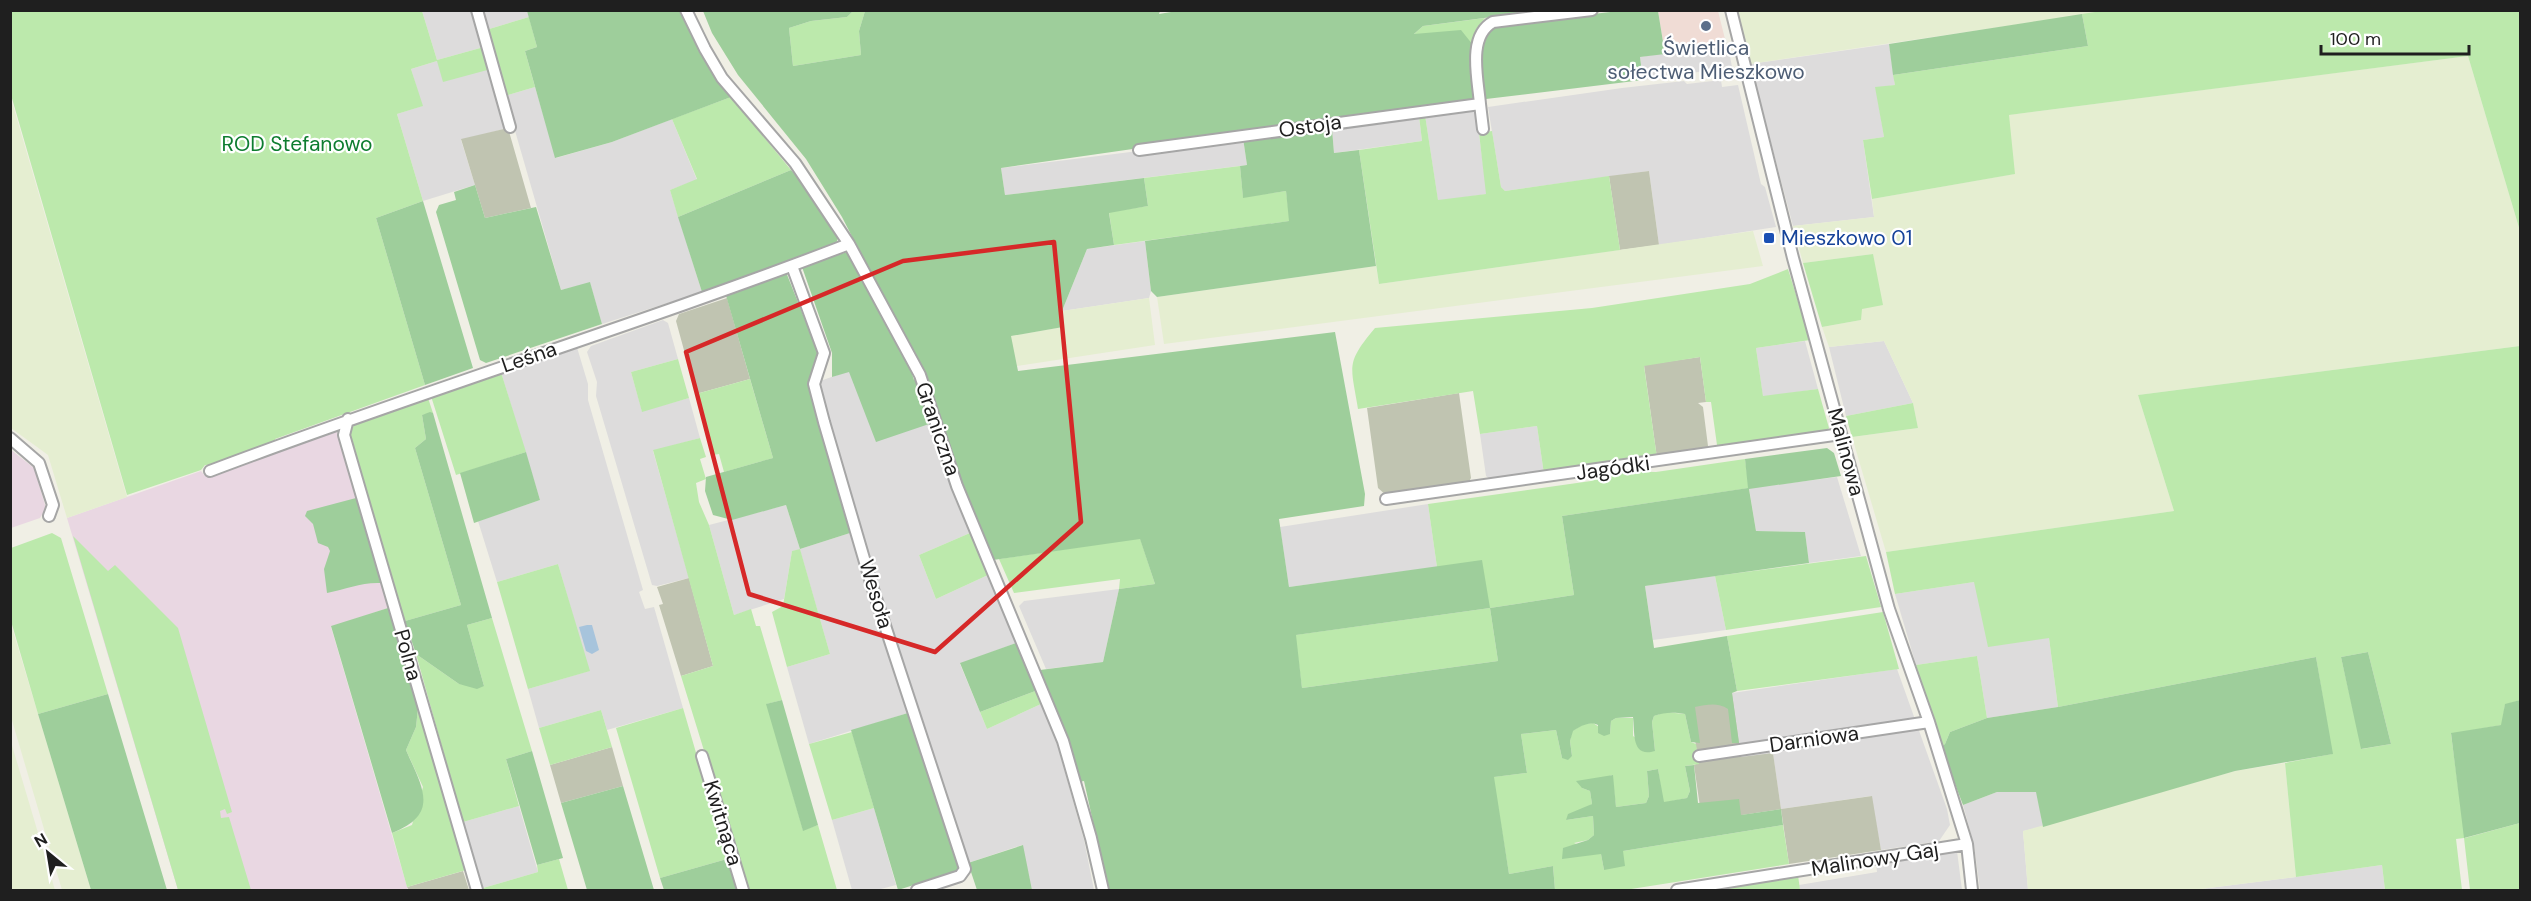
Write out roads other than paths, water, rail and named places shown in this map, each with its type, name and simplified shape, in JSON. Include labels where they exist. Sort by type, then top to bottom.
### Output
[{"type":"street","points":[[477,10],[510,127]]},
{"type":"street","name":"Graniczna","points":[[686,10],[722,78],[795,164],[849,244],[920,375],[957,486],[1055,720],[1092,838],[1103,891]]},
{"type":"street","points":[[1484,129],[1480,104],[1477,48],[1479,35],[1485,27],[1493,22],[1592,10]]},
{"type":"street","name":"Malinowa","points":[[1731,10],[1889,609],[1929,722],[1967,844],[1972,891]]},
{"type":"street","name":"Ostoja","points":[[1140,150],[1480,104]]},
{"type":"street","name":"Leśna","points":[[210,471],[348,419],[792,266],[849,244]]},
{"type":"street","name":"Wesoła","points":[[792,266],[824,353],[814,384],[824,422],[872,586],[965,869],[960,876],[917,891]]},
{"type":"street","name":"Polna","points":[[348,419],[344,435],[477,891]]},
{"type":"street","name":"Jagódki","points":[[1386,499],[1841,434]]},
{"type":"street","points":[[10,438],[39,463],[53,505],[49,516]]},
{"type":"street","name":"Darniowa","points":[[1699,756],[1929,722]]},
{"type":"street","name":"Kwitnąca","points":[[702,756],[742,891]]},
{"type":"street","name":"Malinowy Gaj","points":[[1677,891],[1967,844]]},
{"type":"water","points":[[592,625],[599,650],[592,654],[586,651],[579,627]]},
{"type":"place","name":"Świetlica sołectwa Mieszkowo","points":[[1706,26]]},
{"type":"place","name":"Mieszkowo 01","points":[[1769,238]]},
{"type":"park label","name":"ROD Stefanowo","points":[[297,144]]}]
